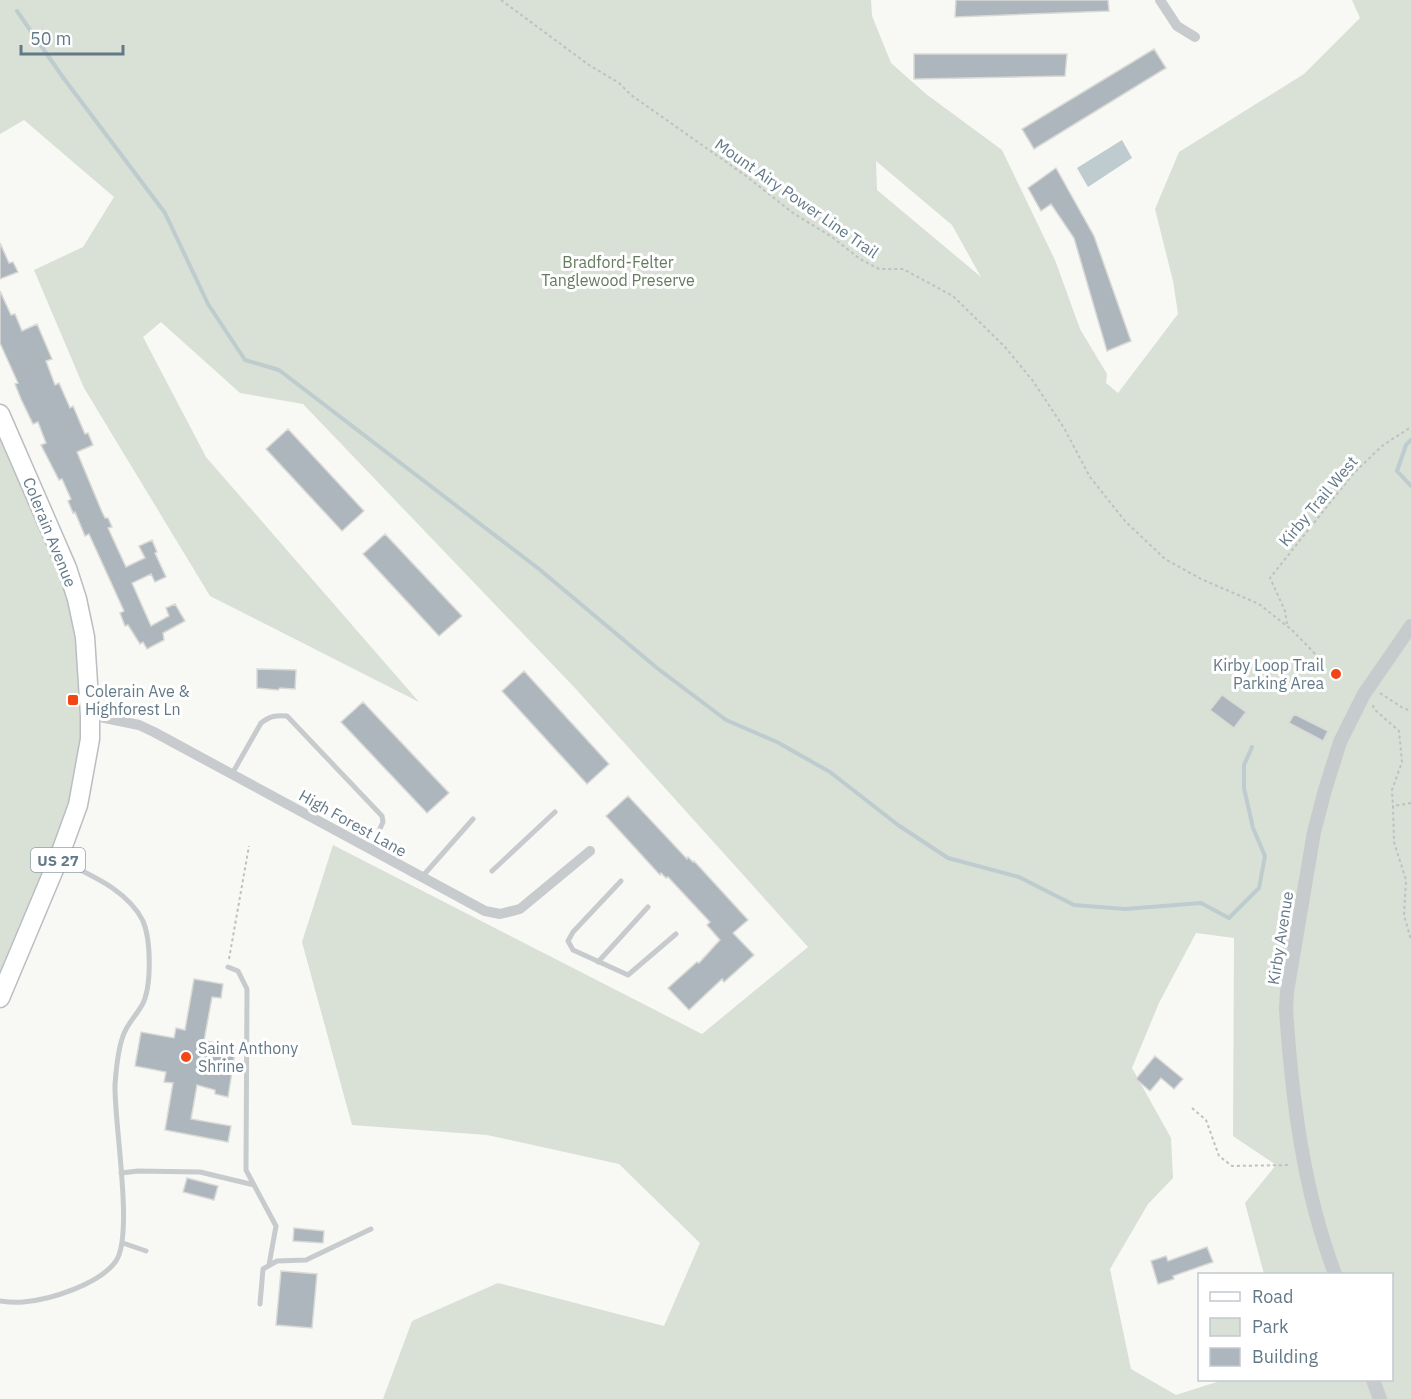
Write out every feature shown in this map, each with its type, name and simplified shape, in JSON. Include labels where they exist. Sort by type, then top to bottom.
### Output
[{"type":"main road","name":"Colerain Avenue","points":[[0,414],[67,568],[77,599],[85,637],[90,715],[90,739],[78,805],[58,860],[0,998]]},
{"type":"street","points":[[1160,0],[1177,26],[1195,37]]},
{"type":"street","name":"Kirby Avenue","points":[[1334,1273],[1317,1217],[1296,1120],[1286,1009],[1287,992],[1314,832],[1325,789],[1345,730],[1371,684],[1411,626]]},
{"type":"street","name":"High Forest Lane","points":[[90,715],[146,729],[485,911],[500,914],[520,909],[590,851]]},
{"type":"street","points":[[1373,1381],[1380,1399]]},
{"type":"lane","points":[[232,774],[261,723],[276,715],[287,716],[381,816],[383,822],[371,850]]},
{"type":"lane","points":[[492,871],[555,812]]},
{"type":"lane","points":[[421,878],[473,819]]},
{"type":"lane","points":[[0,1301],[21,1302],[52,1297],[102,1275],[117,1260],[123,1243],[115,1086],[122,1038],[148,992],[148,943],[143,921],[131,904],[110,886],[58,860]]},
{"type":"lane","points":[[621,881],[573,932],[568,940],[573,950],[628,975],[676,934]]},
{"type":"lane","points":[[598,962],[648,907]]},
{"type":"lane","points":[[228,967],[238,972],[247,989],[246,1170],[276,1226],[269,1265]]},
{"type":"lane","points":[[121,1173],[200,1172],[254,1185]]},
{"type":"lane","points":[[260,1304],[263,1269],[277,1261],[306,1260],[371,1229]]},
{"type":"lane","points":[[123,1243],[146,1251]]},
{"type":"path","name":"Mount Airy Power Line Trail","points":[[501,0],[580,58],[619,83],[631,95],[746,176],[793,213],[832,237],[860,259],[879,269],[903,269],[953,296],[1005,347],[1033,381],[1064,428],[1090,477],[1125,521],[1164,559],[1201,579],[1259,604],[1287,626],[1321,660]]},
{"type":"path","name":"Kirby Trail West","points":[[1287,626],[1280,598],[1270,578],[1353,474],[1382,446],[1411,427]]},
{"type":"path","points":[[1371,684],[1384,696],[1411,711]]},
{"type":"path","points":[[1371,684],[1374,709],[1399,731],[1402,762],[1392,790],[1394,842],[1406,880],[1404,915],[1411,940]]},
{"type":"path","points":[[1394,806],[1411,803]]},
{"type":"path","points":[[228,967],[249,846]]},
{"type":"path","points":[[1192,1108],[1206,1120],[1219,1156],[1232,1166],[1304,1164]]},
{"type":"green space","name":"Bradford-Felter Tanglewood Preserve","points":[[0,0],[871,0],[872,16],[891,63],[926,94],[1002,150],[1055,260],[1080,329],[1107,374],[1106,383],[1118,393],[1178,314],[1173,281],[1155,209],[1179,152],[1304,74],[1360,18],[1352,0],[1411,0],[1411,1399],[383,1399],[412,1321],[498,1283],[664,1326],[700,1243],[619,1164],[487,1135],[352,1125],[302,942],[333,845],[702,1034],[808,947],[574,687],[303,404],[240,393],[161,322],[143,337],[206,457],[419,702],[210,596],[84,388],[34,270],[83,247],[114,197],[24,120],[0,134]],"holes":[[[876,161],[952,225],[981,277],[877,190]],[[1196,933],[1234,938],[1233,1136],[1276,1165],[1245,1203],[1264,1273],[1393,1273],[1393,1381],[1220,1381],[1176,1395],[1131,1369],[1110,1269],[1148,1204],[1173,1178],[1171,1138],[1132,1068],[1159,1003]]]},
{"type":"green space","points":[[0,414],[77,599],[84,766],[0,998]]},
{"type":"shaded area","points":[[1122,140],[1132,158],[1088,187],[1077,168]]},
{"type":"building","points":[[956,0],[1108,0],[1109,11],[955,17]]},
{"type":"building","points":[[1154,49],[1166,68],[1034,149],[1022,129]]},
{"type":"building","points":[[914,54],[1067,54],[1065,76],[914,79]]},
{"type":"building","points":[[1056,168],[1094,236],[1131,341],[1107,351],[1074,238],[1051,204],[1041,211],[1028,188]]},
{"type":"building","points":[[0,243],[9,263],[13,262],[18,272],[0,279]]},
{"type":"building","points":[[0,291],[11,315],[15,314],[22,331],[37,324],[52,359],[46,361],[55,385],[59,383],[70,408],[73,406],[85,434],[88,433],[93,445],[77,452],[102,512],[112,527],[108,528],[126,567],[145,558],[139,546],[152,540],[157,552],[155,553],[166,577],[155,582],[151,574],[132,583],[151,626],[169,616],[166,608],[175,604],[185,621],[163,633],[164,640],[147,649],[143,642],[140,644],[128,625],[125,626],[120,613],[124,611],[89,534],[85,536],[68,501],[71,499],[62,479],[59,480],[41,445],[46,443],[38,422],[33,424],[21,399],[15,384],[18,383],[0,343]]},
{"type":"building","points":[[288,429],[364,511],[342,531],[266,449]]},
{"type":"building","points":[[385,534],[462,616],[439,636],[363,554]]},
{"type":"building","points":[[257,669],[296,670],[295,689],[257,688]]},
{"type":"building","points":[[524,671],[609,764],[587,784],[502,691]]},
{"type":"building","points":[[1222,695],[1246,712],[1234,728],[1210,710]]},
{"type":"building","points":[[363,702],[449,793],[427,813],[341,722]]},
{"type":"building","points":[[1294,714],[1328,731],[1323,741],[1289,723]]},
{"type":"building","points":[[628,796],[687,859],[688,857],[694,861],[748,920],[733,933],[754,955],[724,982],[722,979],[689,1010],[668,988],[697,962],[699,963],[720,940],[707,925],[710,922],[668,877],[666,878],[661,873],[660,875],[606,816]]},
{"type":"building","name":"Saint Anthony Shrine","points":[[194,979],[223,984],[221,998],[212,997],[204,1041],[236,1046],[228,1097],[215,1094],[215,1090],[197,1085],[191,1119],[231,1126],[228,1142],[165,1130],[173,1083],[164,1082],[166,1072],[135,1066],[141,1032],[174,1038],[176,1028],[185,1030]]},
{"type":"building","points":[[1155,1056],[1183,1079],[1174,1089],[1161,1078],[1150,1091],[1136,1079]]},
{"type":"building","points":[[187,1178],[218,1186],[214,1200],[183,1192]]},
{"type":"building","points":[[294,1228],[324,1231],[323,1243],[293,1241]]},
{"type":"building","points":[[1207,1247],[1213,1262],[1173,1276],[1174,1279],[1158,1284],[1151,1261],[1166,1256],[1168,1261]]},
{"type":"building","points":[[281,1271],[317,1274],[312,1328],[276,1325]]},
{"type":"waterway","points":[[17,11],[62,76],[165,213],[208,304],[245,360],[279,370],[539,569],[657,668],[726,720],[777,742],[830,772],[898,825],[948,858],[1019,877],[1074,905],[1125,909],[1201,903],[1229,918],[1259,888],[1265,856],[1253,828],[1244,788],[1244,765],[1252,747]]},
{"type":"waterway","points":[[1411,440],[1406,445],[1397,471],[1411,486]]},
{"type":"place","name":"Kirby Loop Trail Parking Area","points":[[1336,674]]},
{"type":"place","name":"Colerain Ave & Highforest Ln","points":[[73,700]]},
{"type":"place","name":"Saint Anthony Shrine","points":[[186,1057]]}]
